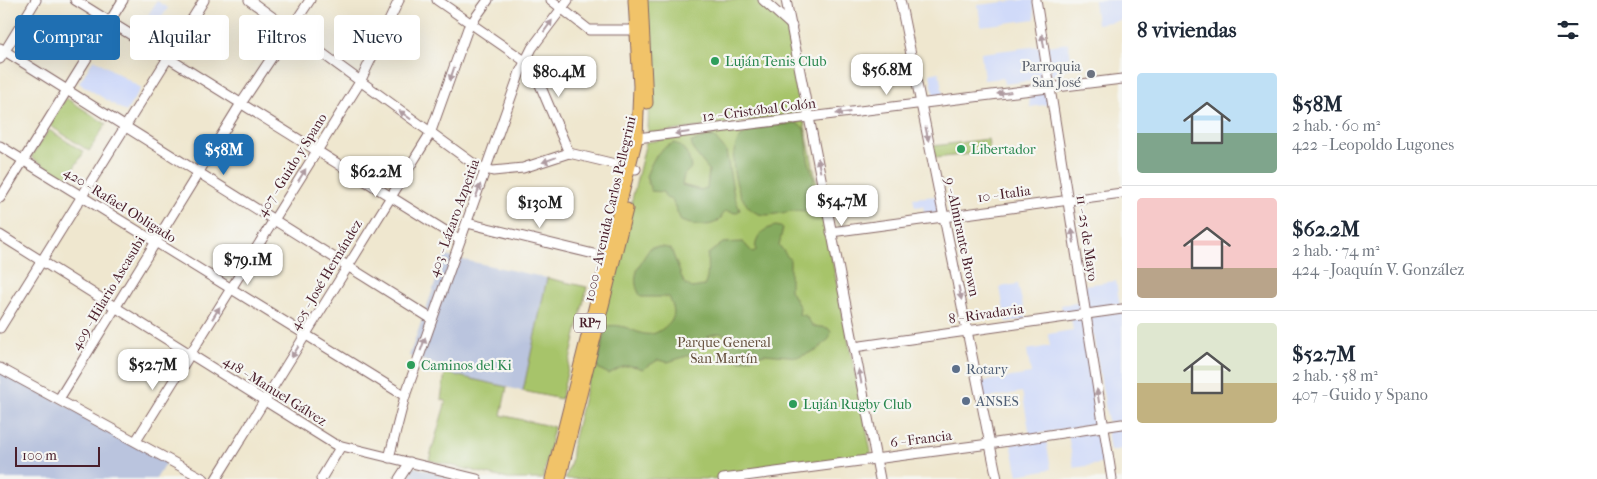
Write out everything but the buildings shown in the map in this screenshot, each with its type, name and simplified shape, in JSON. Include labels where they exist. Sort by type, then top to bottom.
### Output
[{"type":"main road","name":"1000 - Avenida Carlos Pellegrini","points":[[634,0],[640,138]]},
{"type":"main road","name":"1000 - Avenida Carlos Pellegrini","points":[[560,479],[640,138],[647,87],[642,0]]},
{"type":"main road","name":"1000 - Avenida Carlos Pellegrini","points":[[552,479],[606,257],[633,168]]},
{"type":"street","points":[[36,0],[2,53],[432,319]]},
{"type":"street","points":[[75,0],[99,15]]},
{"type":"street","points":[[113,15],[123,0]]},
{"type":"street","points":[[195,15],[204,0]]},
{"type":"street","points":[[249,0],[270,15]]},
{"type":"street","name":"409 - Hilario Ascasubi","points":[[299,15],[310,0]]},
{"type":"street","name":"407 - Guido y Spano","points":[[136,441],[360,82],[398,0]]},
{"type":"street","points":[[437,0],[525,61],[534,70],[569,153]]},
{"type":"street","name":"405 - José Hernández","points":[[216,479],[430,134],[470,22],[488,0]]},
{"type":"street","points":[[551,0],[589,30],[636,30]]},
{"type":"street","name":"403 - Lázaro Azpeitia","points":[[389,458],[405,396],[525,61],[568,0]]},
{"type":"street","points":[[763,0],[792,26]]},
{"type":"street","points":[[786,0],[880,479]]},
{"type":"street","name":"9 - Almirante Brown","points":[[900,0],[997,479]]},
{"type":"street","name":"11 - 25 de Mayo","points":[[1036,0],[1068,199],[1084,314],[1112,479]]},
{"type":"street","points":[[324,55],[430,134],[486,170],[502,171],[533,166],[569,153],[633,168]]},
{"type":"street","points":[[0,198],[85,60]]},
{"type":"street","points":[[0,328],[80,196],[167,60]]},
{"type":"street","points":[[171,60],[240,105],[460,240]]},
{"type":"street","name":"409 - Hilario Ascasubi","points":[[59,399],[269,60]]},
{"type":"street","name":"12 - Cristóbal Colón","points":[[640,138],[1122,79]]},
{"type":"street","name":"420 - Rafael Obligado","points":[[0,146],[405,396]]},
{"type":"street","name":"10 - Italia","points":[[831,232],[1122,193]]},
{"type":"street","points":[[467,223],[606,257]]},
{"type":"street","name":"418 - Manuel Gálvez","points":[[0,235],[265,401],[341,446],[477,479]]},
{"type":"street","name":"8 - Rivadavia","points":[[854,347],[1122,308]]},
{"type":"street","points":[[0,368],[204,479]]},
{"type":"street","name":"6 - Francia","points":[[723,479],[764,476],[876,458],[989,444],[1122,424]]},
{"type":"street","points":[[321,479],[341,446]]},
{"type":"street","points":[[399,479],[410,462]]},
{"type":"shaded area","points":[[1033,0],[1035,19],[981,26],[978,5]]},
{"type":"shaded area","points":[[1094,0],[1122,0],[1122,20],[1097,24]]},
{"type":"shaded area","points":[[157,1],[168,8],[163,15],[148,15]]},
{"type":"shaded area","points":[[1068,43],[1071,57],[1067,57],[1068,69],[1059,70],[1059,74],[1051,75],[1047,46]]},
{"type":"shaded area","points":[[1040,46],[1046,79],[1004,84],[1003,78],[984,80],[981,53]]},
{"type":"shaded area","points":[[93,60],[96,60],[141,88],[126,112],[79,83]]},
{"type":"shaded area","points":[[939,72],[944,100],[923,99],[934,97],[930,74]]},
{"type":"shaded area","points":[[1046,92],[1050,104],[1030,107],[1028,94]]},
{"type":"shaded area","points":[[937,196],[940,213],[925,216],[923,206],[915,207],[913,198]]},
{"type":"shaded area","points":[[445,256],[547,278],[523,391],[445,373],[446,368],[409,356]]},
{"type":"shaded area","points":[[1116,281],[1120,307],[1088,309],[1084,285]]},
{"type":"shaded area","points":[[1018,284],[1026,319],[1006,322],[1000,287]]},
{"type":"shaded area","points":[[1080,302],[1081,311],[1063,314],[1061,305]]},
{"type":"shaded area","points":[[1122,311],[1122,421],[1108,422],[1090,317]]},
{"type":"shaded area","points":[[1071,318],[1082,318],[1084,321],[1098,424],[1030,435],[1022,392],[983,399],[980,382],[1031,374],[1027,350],[1050,346],[1048,334],[1073,330]]},
{"type":"shaded area","points":[[0,369],[167,461],[156,479],[0,479]]},
{"type":"shaded area","points":[[1122,427],[1122,449],[1110,451],[1107,430]]},
{"type":"shaded area","points":[[1099,431],[1106,463],[1074,468],[1068,435]]},
{"type":"shaded area","points":[[1046,439],[1051,469],[1018,475],[1011,444]]},
{"type":"shaded area","points":[[414,467],[462,479],[407,479]]},
{"type":"green space","name":"Luján Tenis Club","points":[[643,0],[759,0],[787,25],[805,114],[648,134],[650,29]]},
{"type":"green space","points":[[66,98],[106,124],[89,151],[49,125]]},
{"type":"green space","name":"Parque General San Martín","points":[[804,121],[871,452],[870,456],[712,479],[565,479],[571,462],[573,442],[646,142]]},
{"type":"green space","points":[[796,123],[804,128],[808,159],[814,179],[812,186],[817,198],[816,211],[759,214],[751,210],[745,202],[735,179],[733,167],[736,145],[746,133],[767,127]]},
{"type":"green space","points":[[49,130],[84,152],[66,180],[31,157]]},
{"type":"green space","points":[[713,136],[726,151],[734,196],[740,210],[736,213],[725,211],[719,220],[710,225],[694,225],[681,221],[672,200],[666,198],[663,192],[651,191],[646,176],[660,151],[675,143],[682,147],[686,153],[691,168],[684,175],[682,185],[700,190],[707,188],[709,170],[693,150],[691,142]]},
{"type":"green space","name":"Libertador","points":[[988,139],[990,152],[935,158],[933,146]]},
{"type":"green space","points":[[776,226],[783,228],[779,245],[790,260],[790,290],[800,308],[799,315],[805,315],[813,326],[828,328],[831,332],[829,339],[817,350],[799,357],[764,354],[741,361],[732,354],[727,336],[720,333],[710,335],[690,355],[668,362],[658,360],[643,369],[625,366],[609,374],[599,369],[596,364],[607,326],[625,327],[639,333],[653,334],[661,330],[672,319],[674,313],[669,297],[641,297],[637,290],[637,271],[651,247],[671,249],[684,283],[692,288],[704,286],[707,275],[708,254],[723,243],[743,242],[753,253],[756,251],[756,242],[760,234]]},
{"type":"green space","points":[[547,278],[587,287],[561,399],[523,391]]},
{"type":"green space","points":[[445,373],[507,387],[501,415],[554,427],[543,479],[508,479],[429,460],[446,401],[441,399]]},
{"type":"place","name":"Luján Tenis Club","points":[[715,61]]},
{"type":"place","name":"Parroquia San José","points":[[1091,74]]},
{"type":"place","name":"Libertador","points":[[961,149]]},
{"type":"place","name":"Caminos del Ki","points":[[411,365]]},
{"type":"place","name":"Rotary","points":[[956,369]]},
{"type":"place","name":"ANSES","points":[[966,401]]},
{"type":"place","name":"Luján Rugby Club","points":[[793,404]]}]
